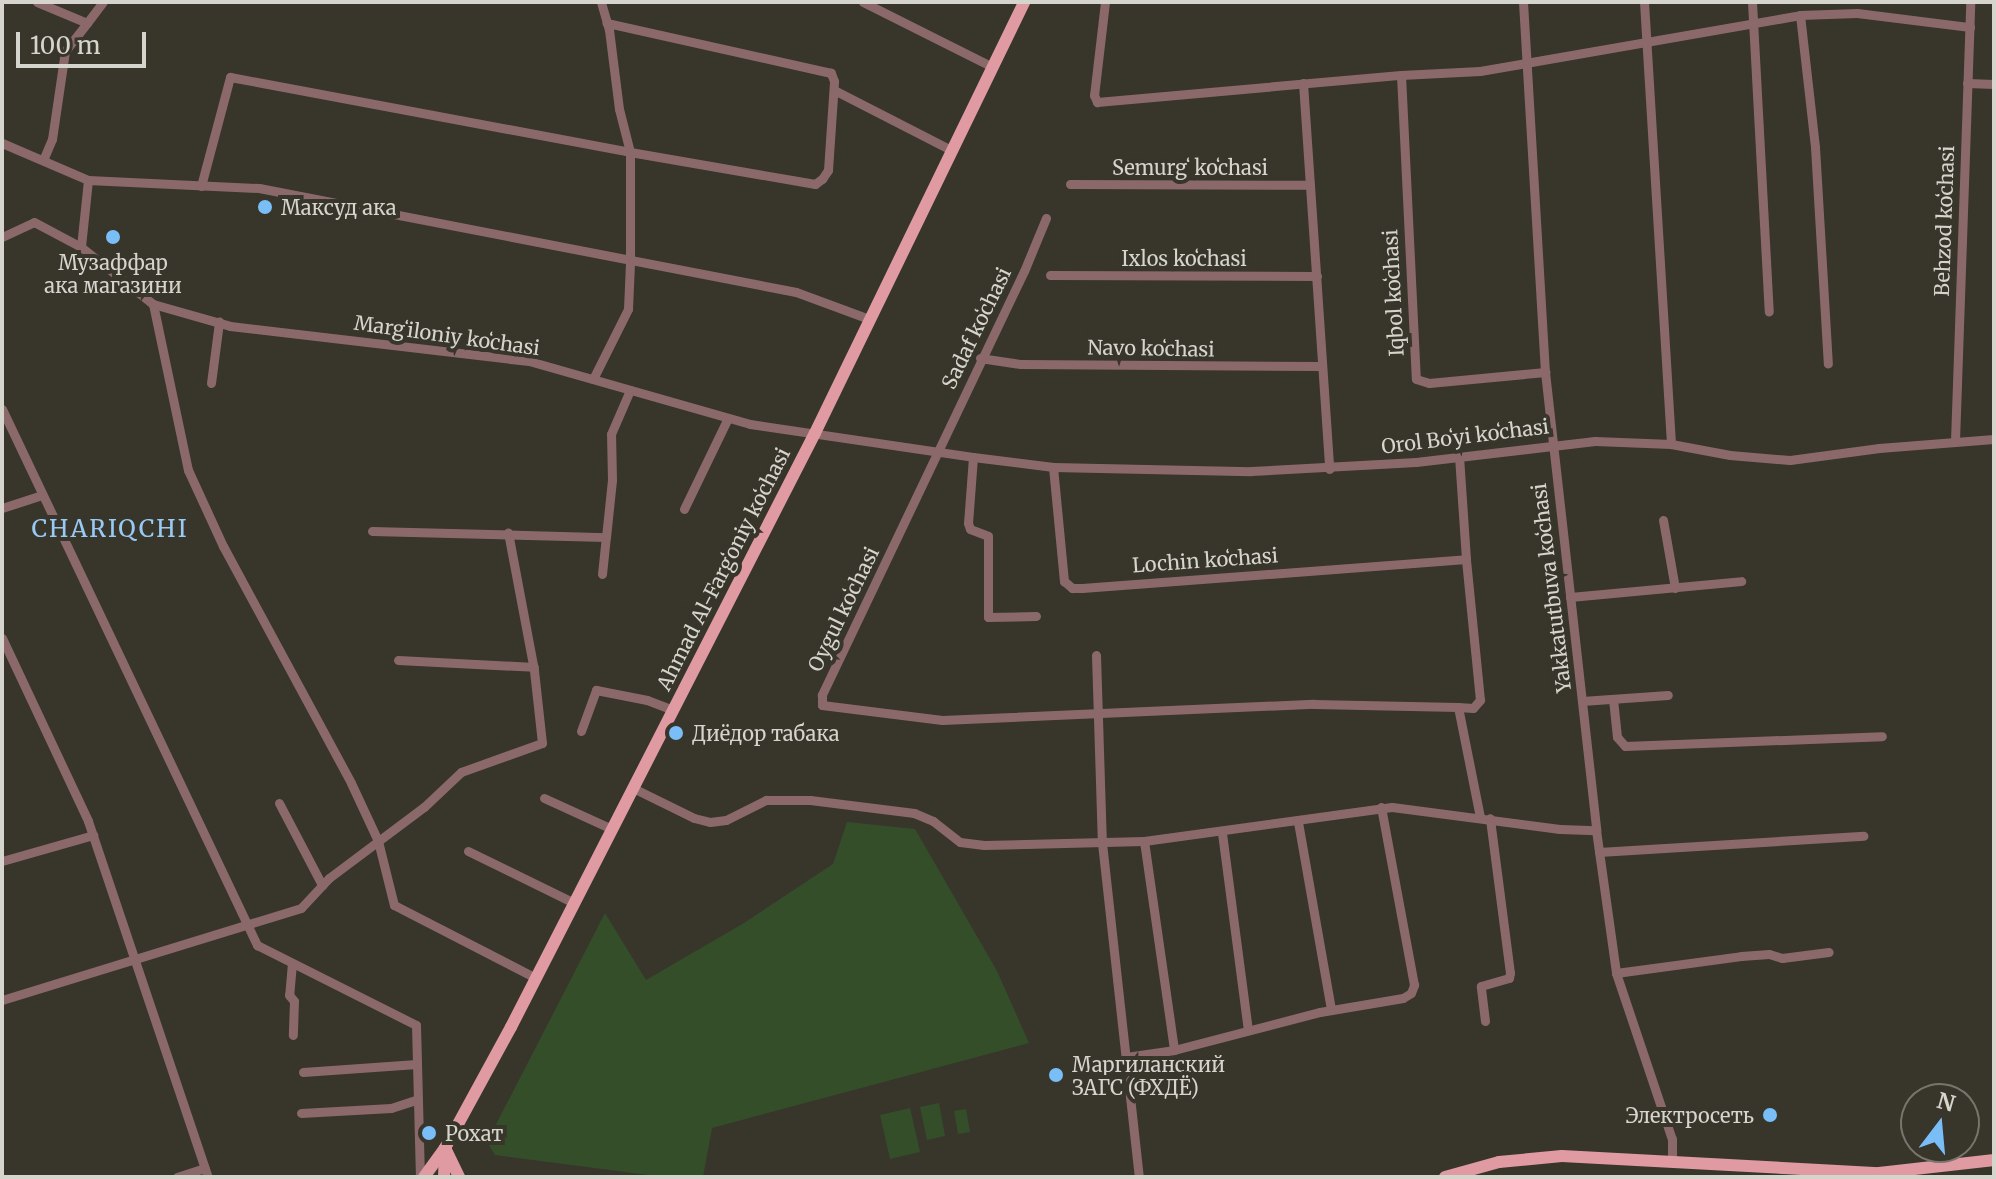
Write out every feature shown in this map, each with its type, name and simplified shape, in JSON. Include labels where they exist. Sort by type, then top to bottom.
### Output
[{"type":"main road","name":"Ahmad Al-Fargʻoniy koʻchasi","points":[[422,1177],[445,1148],[536,978],[815,433],[1024,2]]},
{"type":"main road","points":[[444,1177],[445,1148]]},
{"type":"main road","points":[[445,1148],[459,1177]]},
{"type":"main road","points":[[1445,1177],[1499,1162],[1540,1157],[1672,1159],[1890,1174],[1994,1160]]},
{"type":"street","points":[[37,2],[87,23]]},
{"type":"street","points":[[43,160],[52,139],[65,51],[103,2]]},
{"type":"street","points":[[593,379],[628,309],[630,263],[630,152],[619,109],[607,23],[601,2]]},
{"type":"street","points":[[863,2],[993,67]]},
{"type":"street","points":[[1105,2],[1094,95],[1097,102],[1480,71],[1527,60],[1646,43],[1800,15],[1857,13],[1970,27]]},
{"type":"street","name":"Yakkatutbuva koʻchasi","points":[[1523,2],[1545,372],[1596,830],[1616,973],[1672,1139],[1672,1159]]},
{"type":"street","points":[[1644,2],[1671,444]]},
{"type":"street","points":[[1752,2],[1769,312]]},
{"type":"street","points":[[1857,2],[1857,13]]},
{"type":"street","name":"Behzod koʻchasi","points":[[1955,441],[1970,2]]},
{"type":"street","points":[[1800,15],[1815,147],[1828,364]]},
{"type":"street","points":[[201,186],[230,77],[815,184],[828,170],[834,90],[831,73],[607,23]]},
{"type":"street","name":"Iqbol koʻchasi","points":[[1401,75],[1416,379],[1429,383],[1545,372]]},
{"type":"street","points":[[1303,83],[1329,469]]},
{"type":"street","points":[[1967,83],[1994,84]]},
{"type":"street","points":[[834,90],[951,150]]},
{"type":"street","points":[[2,143],[88,180],[259,188],[630,263],[796,292],[869,319]]},
{"type":"street","points":[[81,247],[88,180]]},
{"type":"street","name":"Semurgʻ koʻchasi","points":[[1070,184],[1310,185]]},
{"type":"street","name":"Sadaf koʻchasi","points":[[938,452],[1046,218]]},
{"type":"street","name":"Margʻiloniy koʻchasi","points":[[2,237],[34,222],[81,247],[153,304],[219,322],[529,361],[728,418],[938,452]]},
{"type":"street","name":"Ixlos koʻchasi","points":[[1050,275],[1317,276]]},
{"type":"street","points":[[153,304],[188,470],[223,546],[351,783],[378,841],[394,905],[536,978]]},
{"type":"street","points":[[211,383],[219,322]]},
{"type":"street","name":"Navo koʻchasi","points":[[980,358],[1020,364],[1322,366]]},
{"type":"street","points":[[602,574],[612,480],[611,434],[630,390]]},
{"type":"street","points":[[2,409],[245,926],[257,945],[414,1024],[422,1177]]},
{"type":"street","points":[[684,509],[728,418]]},
{"type":"street","name":"Orol Boʻyi koʻchasi","points":[[938,452],[1053,467],[1148,471],[1329,469],[1459,457],[1553,444],[1608,441],[1671,444],[1730,455],[1790,460],[1994,439]]},
{"type":"street","name":"Oygul koʻchasi","points":[[938,452],[821,703],[830,709],[920,720],[1314,704],[1458,707]]},
{"type":"street","points":[[973,457],[968,525],[988,536],[988,617],[1036,616]]},
{"type":"street","points":[[1459,457],[1480,700],[1473,708],[1458,707],[1485,818],[1510,973],[1509,978],[1481,986],[1485,1021]]},
{"type":"street","name":"Lochin koʻchasi","points":[[1053,467],[1063,576],[1072,588],[1466,559]]},
{"type":"street","points":[[2,508],[42,495]]},
{"type":"street","points":[[1663,520],[1675,588]]},
{"type":"street","points":[[372,531],[508,532],[606,537]]},
{"type":"street","points":[[2,1000],[301,908],[322,885],[424,807],[461,772],[542,743],[534,667],[508,532]]},
{"type":"street","points":[[1570,597],[1741,581]]},
{"type":"street","points":[[2,638],[93,835],[207,1172],[177,1177]]},
{"type":"street","points":[[1096,655],[1102,843],[1139,1177]]},
{"type":"street","points":[[398,660],[534,667]]},
{"type":"street","points":[[581,731],[596,690],[647,700],[673,710]]},
{"type":"street","points":[[1582,701],[1668,695]]},
{"type":"street","points":[[1613,699],[1617,737],[1625,746],[1882,736]]},
{"type":"street","points":[[633,788],[694,818],[710,822],[726,820],[766,800],[790,798],[914,813],[968,844],[1144,841],[1222,833],[1381,807],[1560,829],[1596,830]]},
{"type":"street","points":[[544,798],[612,829]]},
{"type":"street","points":[[279,803],[322,885]]},
{"type":"street","points":[[1126,1057],[1174,1050],[1331,1010],[1403,998],[1414,989],[1381,807]]},
{"type":"street","points":[[1298,822],[1331,1010]]},
{"type":"street","points":[[1222,833],[1248,1030]]},
{"type":"street","points":[[2,861],[93,835]]},
{"type":"street","points":[[1599,852],[1864,836]]},
{"type":"street","points":[[1144,841],[1174,1050]]},
{"type":"street","points":[[468,851],[574,903]]},
{"type":"street","points":[[1616,973],[1741,956],[1769,954],[1782,958],[1829,952]]},
{"type":"street","points":[[292,963],[289,995],[294,1001],[293,1035]]},
{"type":"street","points":[[303,1072],[417,1064]]},
{"type":"street","points":[[301,1113],[391,1108],[418,1099]]},
{"type":"green space","points":[[847,822],[915,829],[997,971],[1029,1043],[712,1128],[703,1177],[664,1177],[495,1155],[487,1142],[605,913],[646,980],[744,923],[833,864]]},
{"type":"green space","points":[[939,1103],[945,1136],[927,1140],[920,1107]]},
{"type":"green space","points":[[910,1108],[920,1152],[890,1159],[880,1115]]},
{"type":"green space","points":[[966,1109],[970,1132],[958,1134],[954,1111]]},
{"type":"place","name":"Максуд ака","points":[[265,207]]},
{"type":"place","name":"Музаффар ака магазини","points":[[113,237]]},
{"type":"place","name":"Диёдор табака","points":[[676,733]]},
{"type":"place","name":"Маргиланский ЗАГС (ФХДЁ)","points":[[1056,1075]]},
{"type":"place","name":"Электросеть","points":[[1770,1115]]},
{"type":"place","name":"Рохат","points":[[429,1133]]},
{"type":"district","name":"CHARIQCHI","points":[[110,529]]}]
